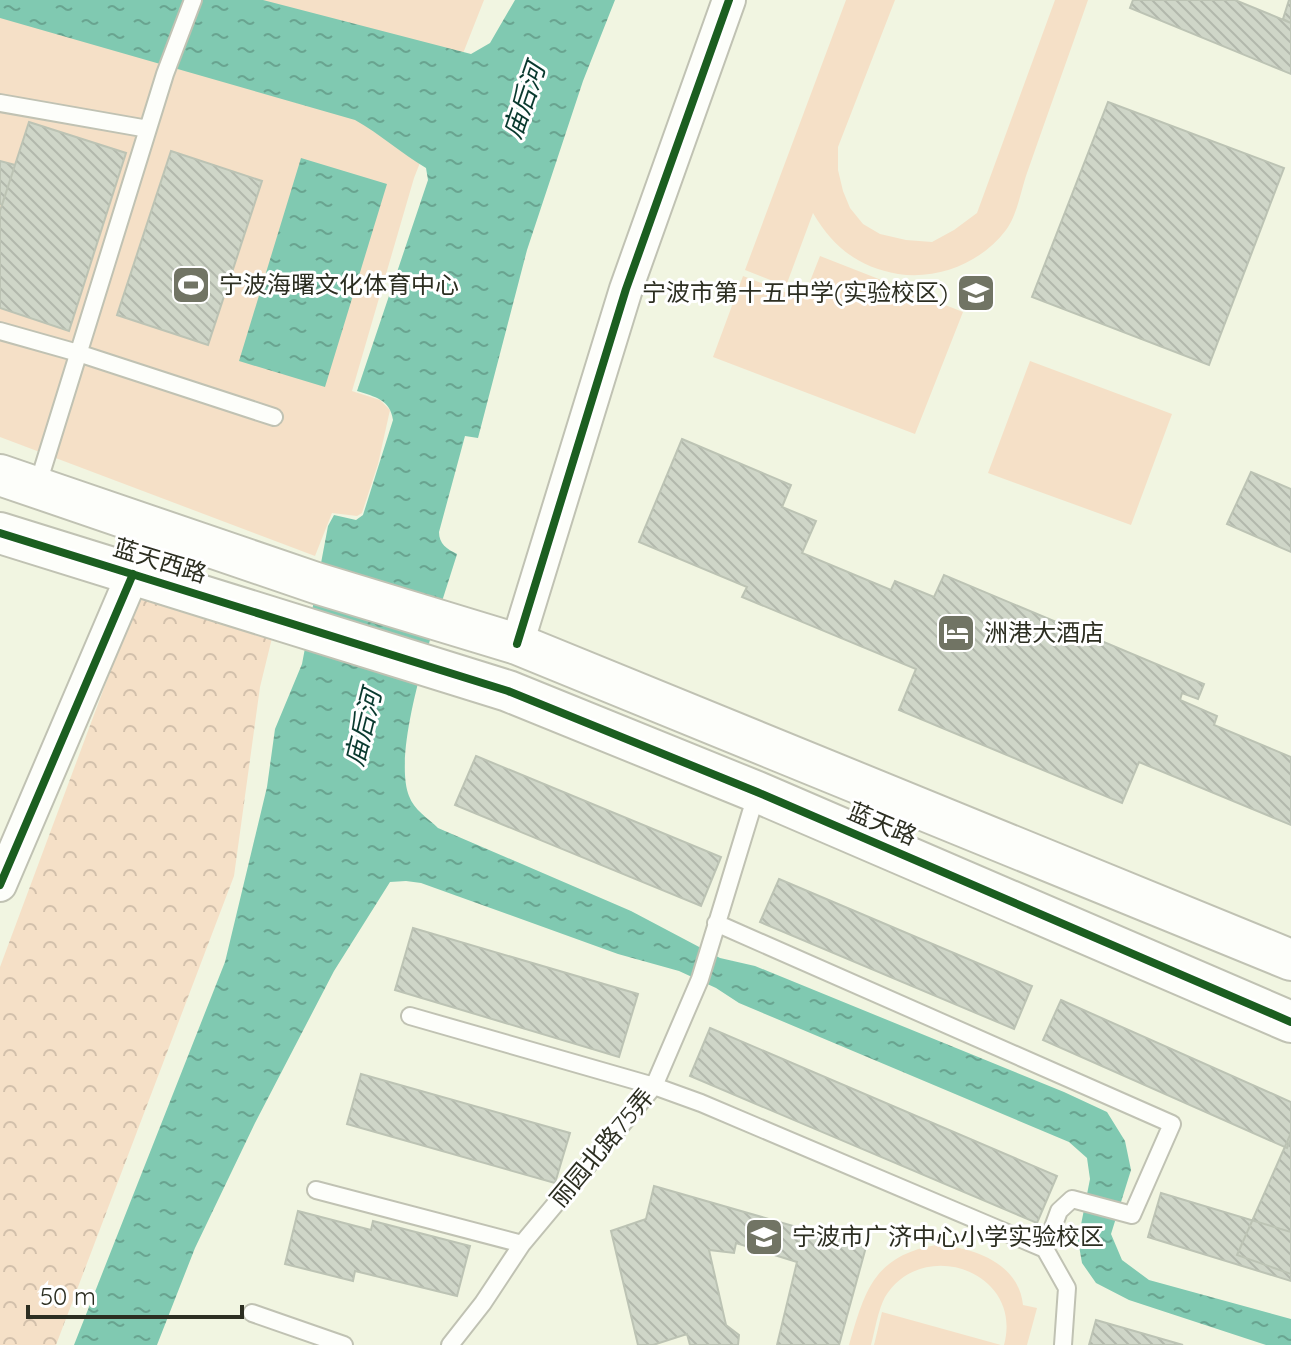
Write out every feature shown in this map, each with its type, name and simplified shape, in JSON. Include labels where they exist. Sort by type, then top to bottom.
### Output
[{"type":"street","points":[[517,644],[626,289],[729,0]]},
{"type":"street","name":"蓝天西路","points":[[18,481],[316,583],[460,628]]},
{"type":"street","name":"蓝天西路","points":[[0,533],[452,676]]},
{"type":"street","points":[[0,885],[133,574]]},
{"type":"street","name":"蓝天路","points":[[460,628],[517,644],[1291,960]]},
{"type":"street","name":"蓝天路","points":[[452,676],[508,691],[757,792],[1291,1022]]},
{"type":"lane","points":[[18,481],[78,353],[165,74],[193,0]]},
{"type":"lane","points":[[0,103],[148,129]]},
{"type":"lane","points":[[0,331],[274,417]]},
{"type":"lane","name":"丽园北路75弄","points":[[450,1345],[483,1303],[522,1244],[654,1086],[700,979],[757,792]]},
{"type":"lane","points":[[716,923],[1172,1124],[1132,1215],[1072,1199],[1059,1211],[1045,1249]]},
{"type":"lane","points":[[410,1016],[654,1086],[701,1103],[1045,1249],[1067,1288],[1063,1345]]},
{"type":"lane","points":[[316,1190],[522,1244]]},
{"type":"lane","points":[[252,1313],[344,1345]]},
{"type":"green space","name":"宁波海曙文化体育中心","points":[[0,0],[484,0],[414,178],[352,391],[380,400],[390,410],[378,464],[362,513],[357,516],[332,513],[315,556],[0,437]]},
{"type":"green space","points":[[846,0],[895,0],[838,147],[838,170],[843,191],[850,208],[863,224],[880,234],[932,242],[977,213],[1055,0],[1088,0],[1016,210],[996,242],[958,267],[928,274],[898,274],[871,266],[848,254],[829,236],[813,213],[786,286],[745,270]]},
{"type":"green space","points":[[820,256],[963,312],[915,434],[713,357],[743,276],[803,299]]},
{"type":"green space","points":[[1030,361],[1172,414],[1131,525],[988,473]]},
{"type":"green space","points":[[145,578],[272,638],[260,687],[234,876],[56,1345],[0,1345],[0,967]]},
{"type":"green space","points":[[936,1245],[979,1254],[992,1260],[1013,1278],[1023,1305],[1037,1308],[1027,1345],[1004,1345],[1006,1319],[999,1298],[985,1281],[966,1270],[944,1266],[922,1268],[902,1279],[885,1297],[871,1345],[849,1345],[875,1278],[898,1258]]},
{"type":"green space","points":[[882,1312],[1001,1345],[874,1345]]},
{"type":"water","name":"庙后河","points":[[0,0],[263,0],[471,54],[490,43],[515,0],[615,0],[583,81],[527,250],[478,438],[465,436],[439,532],[444,546],[457,554],[412,712],[405,773],[411,801],[438,828],[631,911],[720,958],[755,966],[1107,1112],[1125,1141],[1131,1170],[1111,1234],[1122,1260],[1149,1280],[1291,1319],[1291,1345],[1266,1345],[1129,1300],[1096,1283],[1082,1263],[1078,1240],[1090,1179],[1087,1158],[1069,1142],[739,1003],[716,988],[679,971],[618,954],[421,883],[406,881],[390,882],[334,971],[255,1123],[195,1248],[157,1345],[74,1345],[225,962],[267,787],[275,729],[302,664],[328,526],[334,515],[356,520],[363,515],[393,420],[385,403],[357,391],[428,180],[426,168],[355,120],[0,18]]},
{"type":"water","points":[[301,158],[387,184],[325,387],[239,361]]},
{"type":"building","points":[[1133,0],[1235,0],[1291,23],[1291,74],[1130,8]]},
{"type":"building","points":[[1291,0],[1291,23],[1283,19]]},
{"type":"building","points":[[1108,102],[1284,168],[1209,365],[1032,297]]},
{"type":"building","points":[[29,122],[126,153],[69,331],[0,308],[0,211]]},
{"type":"building","points":[[171,151],[262,181],[208,345],[117,315]]},
{"type":"building","points":[[0,161],[15,165],[2,205],[0,204]]},
{"type":"building","name":"洲港大酒店","points":[[682,439],[791,485],[782,507],[816,521],[802,553],[891,590],[895,581],[934,597],[944,575],[1204,684],[1198,699],[1182,693],[1180,700],[1217,716],[1214,725],[1291,757],[1291,825],[1139,762],[1122,803],[899,710],[916,669],[742,597],[747,587],[639,542]]},
{"type":"building","points":[[1251,472],[1291,489],[1291,552],[1227,524]]},
{"type":"building","points":[[476,756],[721,857],[701,906],[455,805]]},
{"type":"building","points":[[779,879],[1032,986],[1014,1029],[760,922]]},
{"type":"building","points":[[413,928],[638,994],[619,1057],[395,990]]},
{"type":"building","points":[[1061,1000],[1291,1102],[1291,1139],[1287,1148],[1043,1040]]},
{"type":"building","points":[[710,1028],[1057,1176],[1037,1223],[690,1076]]},
{"type":"building","points":[[361,1074],[570,1133],[555,1183],[347,1124]]},
{"type":"building","points":[[1291,1133],[1291,1274],[1237,1255]]},
{"type":"building","points":[[654,1186],[866,1247],[839,1345],[777,1345],[797,1262],[736,1243],[734,1253],[709,1250],[726,1325],[739,1335],[738,1345],[690,1345],[687,1334],[653,1345],[638,1345],[611,1231],[646,1219]]},
{"type":"building","points":[[1161,1193],[1291,1232],[1291,1281],[1148,1237]]},
{"type":"building","points":[[298,1211],[371,1230],[373,1221],[470,1246],[457,1296],[355,1271],[353,1281],[285,1264]]},
{"type":"building","points":[[1096,1320],[1183,1345],[1089,1345]]},
{"type":"cycle path","points":[[517,644],[626,289],[729,0]]},
{"type":"cycle path","points":[[0,533],[508,691],[757,792],[1291,1022]]},
{"type":"cycle path","points":[[0,885],[133,574]]},
{"type":"place","name":"宁波海曙文化体育中心","points":[[191,285]]},
{"type":"place","name":"宁波市第十五中学(实验校区)","points":[[976,293]]},
{"type":"place","name":"洲港大酒店","points":[[956,633]]},
{"type":"place","name":"宁波市广济中心小学实验校区","points":[[764,1237]]}]
